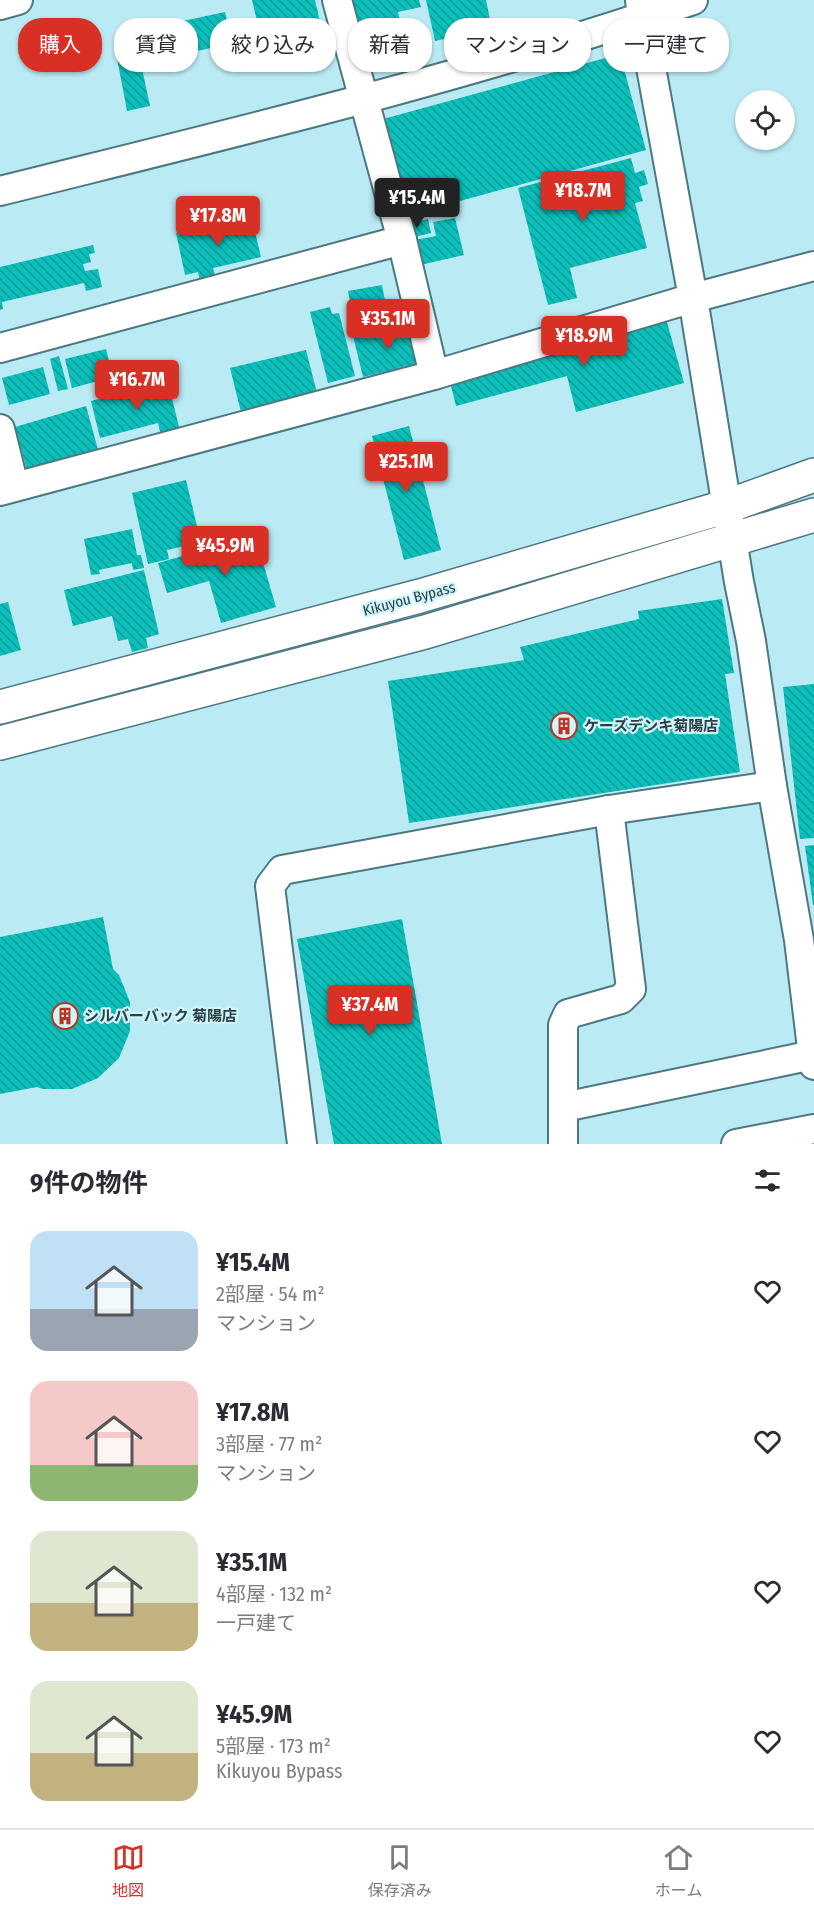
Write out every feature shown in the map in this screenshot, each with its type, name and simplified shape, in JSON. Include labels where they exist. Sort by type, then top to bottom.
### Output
[{"type":"highway","name":"Kikuyou Bypass","points":[[0,707],[420,597],[728,506],[814,475]]},
{"type":"highway","points":[[0,743],[425,632],[814,515]]},
{"type":"street","points":[[0,5],[18,0]]},
{"type":"street","points":[[337,0],[402,240],[434,375]]},
{"type":"street","points":[[0,191],[363,100],[641,9],[693,0]]},
{"type":"street","points":[[564,1107],[813,1060],[799,940],[728,506],[641,9]]},
{"type":"street","points":[[0,348],[402,240]]},
{"type":"street","points":[[0,429],[7,489],[434,375],[693,298],[814,266]]},
{"type":"street","points":[[302,1144],[270,886],[282,870],[609,810],[772,786]]},
{"type":"street","points":[[563,1144],[563,1025],[568,1014],[621,999],[631,989],[609,810]]},
{"type":"street","points":[[736,1144],[814,1129]]},
{"type":"building","points":[[252,0],[315,0],[319,18],[256,18]]},
{"type":"building","points":[[347,0],[419,0],[421,7],[398,12],[400,18],[351,18]]},
{"type":"building","points":[[426,0],[486,0],[490,18],[444,18],[444,39],[435,41],[432,18],[430,18]]},
{"type":"building","points":[[225,12],[226,18],[210,18],[210,48],[198,51],[197,18]]},
{"type":"building","points":[[603,59],[603,72],[625,72],[646,150],[402,217],[376,121],[554,72],[591,72],[591,62]]},
{"type":"building","points":[[120,72],[143,72],[150,106],[127,111]]},
{"type":"building","points":[[631,158],[635,173],[644,170],[648,184],[639,187],[643,201],[635,203],[647,248],[570,268],[577,298],[548,305],[518,188]]},
{"type":"building","points":[[251,215],[261,257],[213,268],[217,283],[201,286],[198,272],[185,275],[176,233]]},
{"type":"building","points":[[455,218],[464,255],[420,265],[414,240],[436,236],[433,222]]},
{"type":"building","points":[[428,219],[431,233],[407,239],[403,225]]},
{"type":"building","points":[[93,245],[95,253],[89,254],[91,262],[83,264],[85,271],[98,269],[102,287],[86,291],[84,283],[2,302],[3,309],[0,310],[0,267]]},
{"type":"building","points":[[382,285],[386,306],[352,313],[348,291]]},
{"type":"building","points":[[330,307],[332,314],[339,313],[355,376],[328,383],[310,312]]},
{"type":"building","points":[[665,315],[684,383],[576,412],[567,376],[456,406],[448,374]]},
{"type":"building","points":[[412,321],[422,362],[398,368],[400,378],[390,381],[387,371],[363,377],[353,336]]},
{"type":"building","points":[[106,349],[113,377],[72,388],[65,359]]},
{"type":"building","points":[[306,350],[319,401],[243,420],[230,368]]},
{"type":"building","points":[[59,356],[68,389],[58,391],[50,359]]},
{"type":"building","points":[[43,367],[50,394],[9,405],[2,378]]},
{"type":"building","points":[[168,382],[180,431],[161,436],[158,423],[100,438],[91,401]]},
{"type":"building","points":[[86,406],[99,453],[28,474],[15,427]]},
{"type":"building","points":[[409,426],[441,550],[404,560],[372,436]]},
{"type":"building","points":[[186,480],[202,547],[194,548],[193,544],[167,550],[169,559],[148,564],[132,493]]},
{"type":"building","points":[[132,529],[137,555],[141,555],[144,568],[133,570],[132,563],[99,570],[100,574],[91,575],[84,539]]},
{"type":"building","points":[[255,535],[276,607],[221,623],[209,581],[167,593],[158,563]]},
{"type":"building","points":[[144,570],[159,634],[146,638],[148,648],[132,652],[128,639],[118,641],[112,616],[73,626],[64,590]]},
{"type":"building","name":"ケーズデンキ菊陽店","points":[[722,599],[734,673],[725,674],[740,772],[409,823],[388,681],[524,660],[520,647],[639,619],[638,611]]},
{"type":"building","points":[[8,602],[21,650],[0,656],[0,604]]},
{"type":"building","points":[[814,684],[814,838],[800,839],[783,687]]},
{"type":"building","points":[[814,845],[814,905],[813,905],[805,846]]},
{"type":"building","name":"シルバーバック 菊陽店","points":[[103,917],[113,969],[119,975],[130,1002],[130,1031],[119,1058],[98,1078],[72,1089],[37,1087],[0,1094],[0,937]]},
{"type":"building","points":[[402,919],[442,1144],[334,1144],[297,939]]},
{"type":"place","name":"ケーズデンキ菊陽店","points":[[564,726]]},
{"type":"place","name":"シルバーバック 菊陽店","points":[[65,1016]]}]
